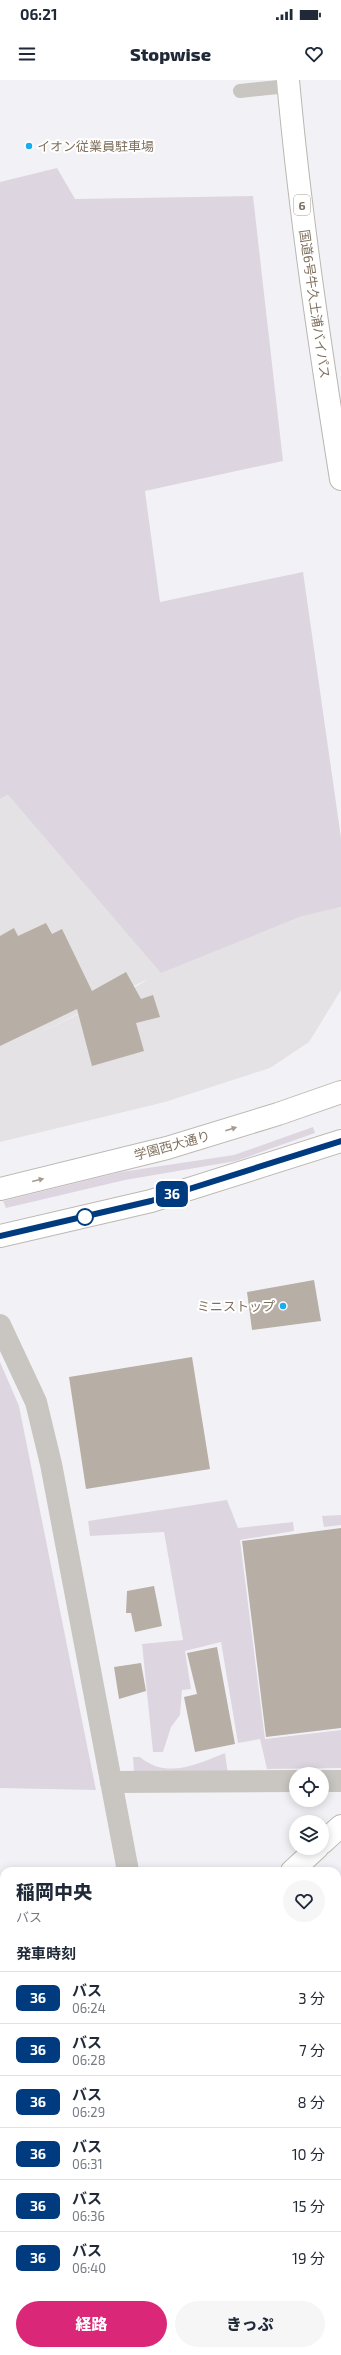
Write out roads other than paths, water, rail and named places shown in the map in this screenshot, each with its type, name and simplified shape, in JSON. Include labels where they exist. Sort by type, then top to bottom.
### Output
[{"type":"main road","name":"国道6号牛久土浦バイパス","points":[[288,83],[292,136],[318,330],[341,479]]},
{"type":"main road","name":"学園西大通り","points":[[0,1189],[167,1148],[278,1114],[341,1092]]},
{"type":"main road","points":[[0,1236],[151,1201],[341,1140]]},
{"type":"main road","points":[[329,1837],[341,1826]]},
{"type":"main road","points":[[296,1867],[309,1855]]},
{"type":"street","points":[[0,1326],[36,1402],[49,1456],[127,1867]]},
{"type":"street","points":[[112,1782],[289,1781]]},
{"type":"street","points":[[329,1781],[341,1781]]},
{"type":"lane","points":[[240,91],[288,83]]},
{"type":"place","name":"イオン従業員駐車場","points":[[29,146]]},
{"type":"place","name":"ミニストップ","points":[[283,1306]]}]
